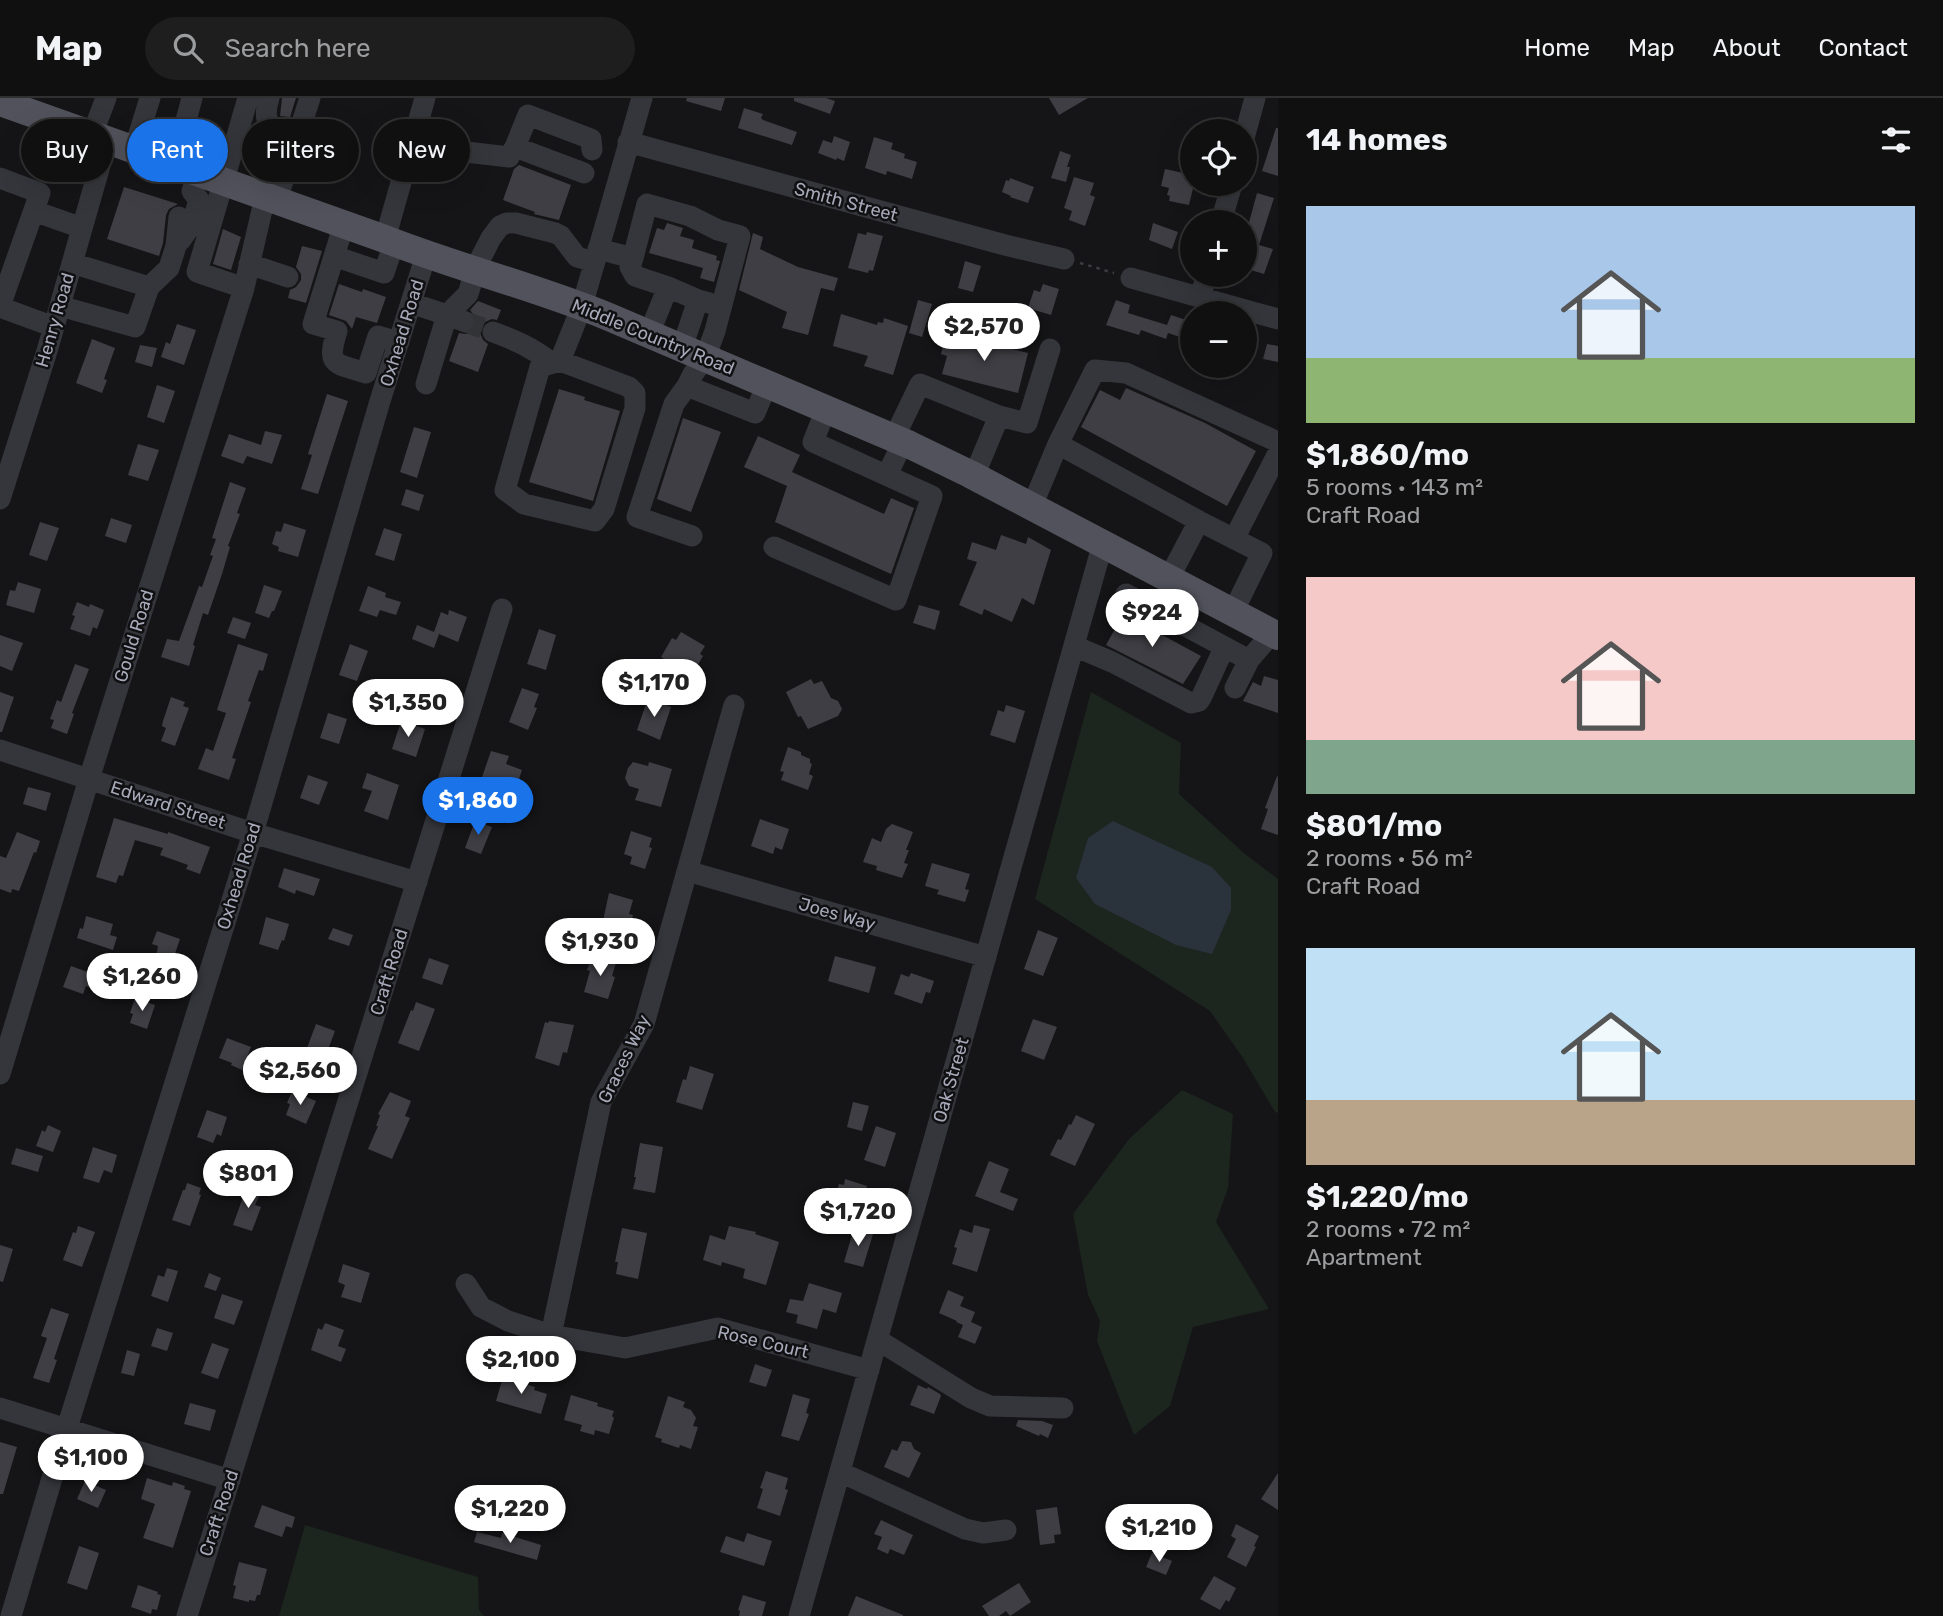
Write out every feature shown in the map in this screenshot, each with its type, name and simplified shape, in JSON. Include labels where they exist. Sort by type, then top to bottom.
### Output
[{"type":"main road","name":"Middle Country Road","points":[[6,102],[39,107],[62,119]]},
{"type":"main road","name":"Middle Country Road","points":[[182,182],[192,189],[272,193],[426,256],[582,306],[935,457],[1275,634]]},
{"type":"street","name":"Henry Road","points":[[102,119],[106,98]]},
{"type":"street","points":[[144,119],[150,98]]},
{"type":"street","points":[[192,98],[192,189],[197,272],[244,288]]},
{"type":"street","points":[[60,306],[135,327],[149,287],[169,268],[192,189],[248,98]]},
{"type":"street","points":[[266,119],[265,111],[270,98]]},
{"type":"street","name":"Gould Road","points":[[303,119],[310,98]]},
{"type":"street","points":[[419,119],[425,98]]},
{"type":"street","points":[[493,332],[516,340],[556,362],[629,387],[635,393],[635,408],[604,509],[595,521],[524,504],[505,490],[540,367],[556,362],[582,306],[642,98]]},
{"type":"street","points":[[1249,119],[1255,98]]},
{"type":"street","points":[[470,152],[509,157],[528,115],[591,139],[592,150],[584,173]]},
{"type":"street","points":[[515,147],[584,173],[648,204],[691,216],[718,230],[740,236],[721,307],[694,353]]},
{"type":"street","name":"Smith Street","points":[[592,150],[626,152],[1064,259]]},
{"type":"street","points":[[0,178],[40,193],[0,307],[54,327]]},
{"type":"street","name":"Henry Road","points":[[0,499],[10,432],[47,351],[82,228],[91,182]]},
{"type":"street","name":"Gould Road","points":[[0,1074],[89,779],[277,182]]},
{"type":"street","points":[[334,256],[384,273],[403,182]]},
{"type":"street","points":[[176,246],[192,224],[199,200],[192,189]]},
{"type":"street","points":[[648,204],[630,267],[635,276],[721,307]]},
{"type":"street","points":[[34,211],[82,228]]},
{"type":"street","points":[[426,384],[468,294],[474,271],[500,226],[516,223],[555,233],[561,236],[578,257],[632,258]]},
{"type":"street","points":[[344,224],[313,324],[337,331],[331,350],[337,364],[387,380]]},
{"type":"street","name":"Oxhead Road","points":[[11,1616],[253,833],[426,256]]},
{"type":"street","points":[[72,263],[149,287]]},
{"type":"street","points":[[249,264],[288,277]]},
{"type":"street","points":[[1131,278],[1278,319]]},
{"type":"street","points":[[649,334],[668,287]]},
{"type":"street","points":[[1200,297],[1203,287]]},
{"type":"street","points":[[692,536],[637,517],[674,404],[693,374],[698,300]]},
{"type":"street","points":[[411,303],[455,318]]},
{"type":"street","points":[[366,373],[378,335],[399,342]]},
{"type":"street","points":[[887,475],[920,384],[999,416],[1027,423],[1050,349]]},
{"type":"street","points":[[1032,506],[1058,444],[1095,370],[1126,373],[1278,442]]},
{"type":"street","points":[[687,386],[755,413],[767,384]]},
{"type":"street","points":[[774,547],[896,600],[932,496],[813,442],[825,409]]},
{"type":"street","points":[[974,476],[999,416]]},
{"type":"street","points":[[1058,444],[1262,553],[1233,612]]},
{"type":"street","points":[[1234,539],[1278,453]]},
{"type":"street","points":[[919,491],[935,457]]},
{"type":"street","points":[[1169,578],[1199,521]]},
{"type":"street","name":"Oak Street","points":[[799,1616],[1103,543]]},
{"type":"street","points":[[1126,594],[1249,660]]},
{"type":"street","points":[[1185,626],[1203,597]]},
{"type":"street","name":"Craft Road","points":[[187,1616],[502,609]]},
{"type":"street","points":[[1235,688],[1249,660],[1275,634]]},
{"type":"street","points":[[1074,646],[1112,662],[1191,703],[1199,701],[1202,696],[1224,648]]},
{"type":"street","name":"Graces Way","points":[[551,1335],[601,1102],[644,1024],[734,705]]},
{"type":"street","name":"Edward Street","points":[[0,750],[253,833],[417,882]]},
{"type":"street","name":"Joes Way","points":[[687,871],[986,957]]},
{"type":"street","name":"Rose Court","points":[[466,1283],[481,1307],[508,1321],[551,1335],[625,1348],[718,1328],[869,1370]]},
{"type":"street","points":[[878,1340],[971,1398],[990,1406],[1063,1408]]},
{"type":"street","points":[[0,1408],[230,1480]]},
{"type":"street","points":[[840,1472],[965,1529],[983,1533],[1006,1530]]},
{"type":"path","points":[[1064,259],[1131,278]]},
{"type":"shaded area","points":[[1091,692],[1181,743],[1179,794],[1245,854],[1278,879],[1278,1113],[1210,1011],[1035,899]]},
{"type":"shaded area","points":[[1113,821],[1212,867],[1231,888],[1231,910],[1212,954],[1176,945],[1095,904],[1076,878],[1088,838]]},
{"type":"shaded area","points":[[1182,1090],[1233,1114],[1228,1188],[1216,1222],[1269,1309],[1193,1327],[1170,1406],[1134,1435],[1097,1341],[1100,1321],[1088,1295],[1073,1214],[1129,1139]]},
{"type":"shaded area","points":[[305,1525],[478,1577],[479,1610],[484,1616],[279,1616]]},
{"type":"building","points":[[282,98],[296,98],[290,117],[280,116]]},
{"type":"building","points":[[687,98],[725,98],[721,111],[686,101]]},
{"type":"building","points":[[794,98],[826,98],[835,101],[830,114],[794,101]]},
{"type":"building","points":[[1049,98],[1088,98],[1059,115]]},
{"type":"building","points":[[744,108],[763,114],[763,120],[797,132],[792,145],[738,128]]},
{"type":"building","points":[[1278,128],[1278,176],[1262,171]]},
{"type":"building","points":[[834,136],[850,142],[844,161],[818,153],[823,140],[832,143]]},
{"type":"building","points":[[874,137],[893,143],[891,149],[905,154],[904,158],[917,162],[912,179],[865,168]]},
{"type":"building","points":[[1060,151],[1071,155],[1066,182],[1051,178]]},
{"type":"building","points":[[519,165],[571,185],[559,220],[534,214],[535,212],[503,200],[514,169]]},
{"type":"building","points":[[1165,169],[1180,172],[1180,196],[1191,196],[1189,205],[1169,201],[1169,188],[1161,186]]},
{"type":"building","points":[[1074,177],[1094,183],[1090,195],[1095,197],[1085,226],[1069,220],[1072,211],[1064,208]]},
{"type":"building","points":[[1010,178],[1034,187],[1028,203],[1002,192],[1006,180],[1009,181]]},
{"type":"building","points":[[124,187],[178,204],[169,209],[166,215],[159,256],[107,239]]},
{"type":"building","points":[[1257,193],[1274,198],[1259,245],[1273,249],[1264,274],[1257,272],[1257,210],[1252,210]]},
{"type":"building","points":[[667,223],[683,228],[680,236],[694,240],[692,248],[717,256],[716,260],[720,261],[714,282],[700,278],[703,268],[649,253],[657,228],[664,230]]},
{"type":"building","points":[[1153,223],[1178,232],[1172,249],[1149,240]]},
{"type":"building","points":[[223,229],[241,237],[231,270],[213,264]]},
{"type":"building","points":[[867,232],[883,236],[873,271],[869,270],[868,273],[848,268],[858,233],[866,235]]},
{"type":"building","points":[[753,233],[763,237],[760,249],[798,267],[838,278],[834,291],[821,288],[808,335],[782,328],[787,312],[739,290]]},
{"type":"building","points":[[302,246],[322,251],[306,303],[288,298],[290,290],[301,280],[301,274],[296,267]]},
{"type":"building","points":[[965,261],[981,266],[973,292],[958,288]]},
{"type":"building","points":[[339,284],[386,297],[377,323],[356,317],[352,329],[346,321],[329,315]]},
{"type":"building","points":[[1043,284],[1059,289],[1051,315],[1028,308],[1034,290],[1040,292]]},
{"type":"building","points":[[918,300],[932,304],[922,337],[909,333]]},
{"type":"building","points":[[1116,300],[1130,305],[1128,313],[1167,325],[1171,315],[1180,318],[1180,337],[1168,333],[1166,339],[1141,330],[1139,335],[1106,325]]},
{"type":"building","points":[[478,301],[501,310],[497,320],[485,322],[481,328],[483,340],[488,344],[478,372],[449,361],[459,333],[471,332],[475,326],[476,318],[470,310]]},
{"type":"building","points":[[1018,307],[1029,310],[1025,324],[1014,321]]},
{"type":"building","points":[[841,314],[877,325],[878,322],[883,323],[884,318],[908,326],[893,375],[864,366],[868,356],[833,346]]},
{"type":"building","points":[[177,324],[196,330],[184,365],[161,357],[166,342],[170,344]]},
{"type":"building","points":[[947,332],[1028,353],[1018,393],[942,374],[947,356],[941,354]]},
{"type":"building","points":[[92,339],[115,348],[102,393],[76,383]]},
{"type":"building","points":[[1267,344],[1278,346],[1278,362],[1263,359]]},
{"type":"building","points":[[140,345],[157,348],[152,367],[135,362]]},
{"type":"building","points":[[157,385],[175,391],[164,423],[147,417]]},
{"type":"building","points":[[1126,388],[1205,423],[1256,451],[1227,506],[1081,427],[1100,390],[1120,400]]},
{"type":"building","points":[[559,389],[620,411],[593,501],[529,482]]},
{"type":"building","points":[[327,394],[348,401],[318,494],[301,489],[312,455],[308,454]]},
{"type":"building","points":[[683,418],[721,432],[691,512],[657,499]]},
{"type":"building","points":[[414,427],[431,432],[417,478],[400,472]]},
{"type":"building","points":[[265,431],[282,435],[272,464],[247,456],[243,464],[221,456],[229,434],[261,445]]},
{"type":"building","points":[[758,436],[800,455],[792,472],[884,514],[891,498],[914,508],[891,574],[775,522],[787,486],[744,467]]},
{"type":"building","points":[[138,444],[159,450],[148,481],[128,475]]},
{"type":"building","points":[[230,482],[246,488],[222,574],[208,615],[203,613],[189,666],[161,657],[167,639],[179,641],[199,586],[202,587],[213,556],[210,555],[216,539],[212,538]]},
{"type":"building","points":[[406,489],[424,495],[419,511],[401,505]]},
{"type":"building","points":[[111,518],[132,525],[126,543],[105,536]]},
{"type":"building","points":[[40,522],[59,528],[47,561],[29,555]]},
{"type":"building","points":[[284,523],[306,530],[298,557],[278,551],[279,547],[272,544],[276,531],[281,532]]},
{"type":"building","points":[[384,528],[402,534],[394,561],[375,555]]},
{"type":"building","points":[[1001,535],[1026,544],[1028,537],[1051,550],[1034,605],[1022,598],[1012,622],[984,609],[982,615],[959,605],[977,562],[967,559],[972,542],[996,550]]},
{"type":"building","points":[[18,582],[41,589],[34,613],[6,605],[10,590],[15,591]]},
{"type":"building","points":[[264,585],[282,591],[269,618],[255,613]]},
{"type":"building","points":[[368,586],[386,593],[385,597],[401,602],[396,615],[380,610],[377,617],[359,611]]},
{"type":"building","points":[[77,602],[104,610],[97,629],[93,627],[90,636],[70,629]]},
{"type":"building","points":[[919,605],[940,611],[935,630],[913,623]]},
{"type":"building","points":[[449,610],[467,617],[458,642],[439,634],[434,648],[412,639],[417,625],[434,632],[441,612],[448,615]]},
{"type":"building","points":[[1120,612],[1201,656],[1183,684],[1106,645],[1116,627],[1113,626]]},
{"type":"building","points":[[233,617],[251,623],[245,639],[227,633]]},
{"type":"building","points":[[539,629],[556,635],[546,670],[527,664]]},
{"type":"building","points":[[681,632],[705,646],[700,654],[703,656],[689,680],[661,657],[672,638],[676,640]]},
{"type":"building","points":[[0,635],[23,643],[12,671],[0,666]]},
{"type":"building","points":[[238,644],[268,654],[248,701],[251,702],[232,758],[236,759],[229,780],[198,769],[206,748],[213,751],[226,713],[217,710]]},
{"type":"building","points":[[350,644],[368,651],[357,681],[339,675]]},
{"type":"building","points":[[75,664],[89,669],[67,734],[51,728],[54,720],[50,719],[57,700],[61,702]]},
{"type":"building","points":[[1264,676],[1278,680],[1278,713],[1243,701],[1253,682],[1261,686]]},
{"type":"building","points":[[811,679],[814,684],[822,681],[831,698],[838,701],[842,709],[838,716],[808,729],[801,716],[798,717],[786,692]]},
{"type":"building","points":[[522,688],[539,694],[534,707],[537,708],[528,730],[509,722]]},
{"type":"building","points":[[0,692],[14,697],[2,732],[0,732]]},
{"type":"building","points":[[171,697],[185,702],[183,706],[189,708],[175,746],[161,741],[166,728],[162,726],[163,721]]},
{"type":"building","points":[[648,698],[671,707],[660,740],[637,730]]},
{"type":"building","points":[[1006,705],[1025,711],[1015,743],[990,735],[998,710],[1004,712]]},
{"type":"building","points":[[328,713],[347,719],[339,744],[320,738]]},
{"type":"building","points":[[401,721],[425,729],[416,757],[392,749]]},
{"type":"building","points":[[788,747],[810,759],[812,764],[809,774],[813,776],[808,790],[781,780],[784,772],[780,771]]},
{"type":"building","points":[[491,751],[509,756],[506,764],[522,770],[517,785],[508,782],[506,788],[498,785],[497,788],[480,783]]},
{"type":"building","points":[[633,762],[648,766],[649,762],[672,769],[661,807],[635,800],[639,789],[629,786],[625,778]]},
{"type":"building","points":[[367,773],[399,785],[388,820],[364,811],[372,791],[362,788]]},
{"type":"building","points":[[308,775],[328,782],[319,805],[300,798]]},
{"type":"building","points":[[1277,776],[1278,835],[1261,829],[1268,809],[1265,808]]},
{"type":"building","points":[[28,787],[51,793],[46,811],[23,804]]},
{"type":"building","points":[[114,818],[168,832],[210,847],[200,874],[186,869],[188,865],[160,855],[163,848],[135,840],[123,876],[119,875],[116,883],[96,877]]},
{"type":"building","points":[[760,819],[789,829],[782,850],[775,847],[773,854],[751,846]]},
{"type":"building","points":[[475,821],[492,827],[481,854],[465,848]]},
{"type":"building","points":[[892,824],[913,832],[906,850],[909,850],[904,863],[908,864],[902,878],[876,870],[877,866],[863,862],[872,838],[881,842],[886,829]]},
{"type":"building","points":[[631,831],[652,838],[649,847],[652,848],[645,869],[630,864],[632,857],[624,854]]},
{"type":"building","points":[[17,832],[40,841],[19,891],[12,889],[11,893],[0,889],[0,856],[6,858]]},
{"type":"building","points":[[932,863],[970,874],[965,889],[969,890],[965,902],[937,894],[939,890],[925,886]]},
{"type":"building","points":[[284,868],[320,879],[314,896],[296,890],[295,894],[278,887]]},
{"type":"building","points":[[609,893],[633,900],[629,914],[633,915],[627,937],[601,930]]},
{"type":"building","points":[[86,916],[113,924],[110,935],[117,937],[113,950],[77,938],[80,928],[83,929]]},
{"type":"building","points":[[266,917],[289,924],[278,950],[259,944]]},
{"type":"building","points":[[333,928],[353,935],[349,946],[328,939]]},
{"type":"building","points":[[1038,930],[1058,938],[1043,976],[1024,969]]},
{"type":"building","points":[[157,931],[180,939],[170,968],[155,962],[158,946],[152,944]]},
{"type":"building","points":[[592,956],[616,963],[608,999],[584,992]]},
{"type":"building","points":[[835,956],[876,967],[869,993],[828,981]]},
{"type":"building","points":[[429,958],[449,965],[442,985],[422,978]]},
{"type":"building","points":[[71,966],[96,975],[91,988],[86,986],[83,994],[63,987]]},
{"type":"building","points":[[911,973],[934,981],[922,1004],[894,994],[901,974],[909,977]]},
{"type":"building","points":[[135,998],[155,1005],[147,1029],[130,1023]]},
{"type":"building","points":[[416,1002],[435,1009],[419,1051],[398,1043]]},
{"type":"building","points":[[1033,1019],[1057,1027],[1044,1060],[1021,1051]]},
{"type":"building","points":[[545,1022],[574,1025],[567,1053],[563,1052],[559,1066],[535,1058]]},
{"type":"building","points":[[316,1024],[335,1031],[326,1055],[307,1048]]},
{"type":"building","points":[[227,1038],[251,1047],[242,1070],[219,1058]]},
{"type":"building","points":[[277,1064],[294,1070],[288,1088],[268,1082],[271,1071],[274,1072]]},
{"type":"building","points":[[690,1066],[714,1074],[702,1110],[676,1102]]},
{"type":"building","points":[[292,1091],[316,1101],[306,1124],[286,1115]]},
{"type":"building","points":[[390,1092],[411,1101],[405,1116],[410,1118],[392,1159],[368,1149],[378,1126],[378,1114]]},
{"type":"building","points":[[853,1102],[869,1106],[862,1131],[847,1127]]},
{"type":"building","points":[[207,1110],[227,1117],[221,1136],[217,1134],[213,1143],[197,1137]]},
{"type":"building","points":[[1076,1115],[1095,1124],[1075,1166],[1050,1155]]},
{"type":"building","points":[[48,1125],[61,1131],[53,1152],[36,1146],[42,1130],[45,1132]]},
{"type":"building","points":[[876,1126],[896,1133],[885,1167],[864,1160]]},
{"type":"building","points":[[640,1143],[663,1147],[655,1193],[633,1189]]},
{"type":"building","points":[[93,1147],[117,1155],[112,1173],[104,1170],[99,1183],[83,1178]]},
{"type":"building","points":[[16,1148],[43,1156],[38,1172],[11,1164]]},
{"type":"building","points":[[989,1161],[1009,1169],[1000,1192],[1018,1199],[1013,1211],[975,1196]]},
{"type":"building","points":[[845,1179],[867,1186],[862,1204],[835,1196],[839,1184],[844,1185]]},
{"type":"building","points":[[187,1183],[201,1188],[190,1226],[172,1220]]},
{"type":"building","points":[[247,1186],[261,1192],[255,1205],[261,1207],[252,1231],[233,1225]]},
{"type":"building","points":[[974,1225],[990,1229],[977,1272],[952,1264],[960,1229],[972,1233]]},
{"type":"building","points":[[78,1226],[95,1232],[82,1267],[63,1260],[73,1232],[76,1233]]},
{"type":"building","points":[[729,1226],[756,1232],[755,1234],[779,1242],[766,1285],[743,1278],[745,1269],[703,1260],[710,1235],[725,1240]]},
{"type":"building","points":[[622,1228],[647,1233],[638,1279],[616,1274],[618,1262],[615,1262]]},
{"type":"building","points":[[854,1228],[873,1234],[863,1267],[844,1262]]},
{"type":"building","points":[[0,1245],[13,1249],[3,1282],[0,1281]]},
{"type":"building","points":[[343,1264],[370,1273],[361,1303],[341,1297],[345,1285],[338,1282]]},
{"type":"building","points":[[167,1268],[178,1271],[168,1302],[151,1296],[158,1275],[164,1277]]},
{"type":"building","points":[[209,1273],[221,1278],[216,1291],[204,1287]]},
{"type":"building","points":[[809,1283],[842,1293],[836,1313],[823,1309],[817,1329],[796,1323],[798,1315],[786,1312],[790,1299],[803,1301]]},
{"type":"building","points":[[948,1290],[964,1297],[960,1306],[975,1312],[971,1322],[982,1327],[975,1344],[958,1337],[963,1325],[939,1313]]},
{"type":"building","points":[[222,1294],[243,1301],[234,1325],[214,1318]]},
{"type":"building","points":[[51,1308],[69,1314],[49,1383],[33,1378],[47,1338],[41,1336]]},
{"type":"building","points":[[325,1323],[344,1330],[338,1346],[346,1349],[341,1362],[311,1350],[318,1328],[322,1330]]},
{"type":"building","points":[[157,1328],[173,1333],[167,1351],[151,1346]]},
{"type":"building","points":[[212,1343],[229,1349],[218,1379],[201,1373]]},
{"type":"building","points":[[127,1350],[140,1354],[134,1376],[121,1373]]},
{"type":"building","points":[[755,1364],[772,1370],[766,1387],[749,1382]]},
{"type":"building","points":[[503,1377],[535,1387],[534,1390],[547,1394],[541,1414],[496,1401]]},
{"type":"building","points":[[918,1385],[940,1394],[934,1414],[910,1405]]},
{"type":"building","points":[[793,1394],[810,1399],[806,1413],[809,1414],[799,1441],[781,1436]]},
{"type":"building","points":[[571,1395],[614,1411],[609,1434],[595,1430],[594,1435],[580,1431],[582,1425],[564,1420]]},
{"type":"building","points":[[668,1396],[685,1402],[683,1407],[691,1410],[696,1418],[693,1426],[698,1427],[691,1449],[661,1442],[662,1439],[655,1437]]},
{"type":"building","points":[[190,1403],[216,1410],[210,1431],[184,1424]]},
{"type":"building","points":[[1018,1420],[1042,1421],[1053,1425],[1048,1438],[1016,1426]]},
{"type":"building","points":[[902,1441],[911,1442],[914,1449],[921,1453],[909,1478],[884,1467],[892,1449],[897,1451]]},
{"type":"building","points":[[0,1442],[17,1447],[3,1494],[0,1494]]},
{"type":"building","points":[[766,1471],[788,1478],[785,1489],[788,1490],[780,1516],[757,1508]]},
{"type":"building","points":[[1278,1473],[1278,1510],[1261,1499]]},
{"type":"building","points":[[147,1478],[172,1486],[173,1482],[191,1491],[173,1548],[143,1538],[155,1504],[141,1499]]},
{"type":"building","points":[[85,1481],[106,1490],[98,1508],[77,1499]]},
{"type":"building","points":[[262,1505],[295,1517],[292,1528],[286,1526],[282,1537],[254,1527]]},
{"type":"building","points":[[1057,1507],[1061,1534],[1054,1535],[1055,1543],[1040,1545],[1036,1510]]},
{"type":"building","points":[[881,1520],[913,1535],[904,1555],[890,1549],[888,1554],[877,1549],[882,1537],[874,1534]]},
{"type":"building","points":[[1236,1524],[1259,1536],[1246,1567],[1227,1557],[1236,1539],[1231,1536]]},
{"type":"building","points":[[477,1532],[501,1538],[502,1533],[541,1545],[537,1560],[474,1542]]},
{"type":"building","points":[[747,1533],[772,1541],[764,1566],[720,1552],[726,1536],[744,1542]]},
{"type":"building","points":[[79,1546],[99,1553],[87,1590],[67,1583]]},
{"type":"building","points":[[1152,1553],[1172,1561],[1166,1575],[1146,1567]]},
{"type":"building","points":[[239,1562],[267,1569],[260,1595],[257,1595],[255,1601],[233,1598],[236,1586],[233,1585]]},
{"type":"building","points":[[1214,1576],[1236,1588],[1229,1602],[1226,1600],[1220,1610],[1200,1599]]},
{"type":"building","points":[[1019,1583],[1031,1602],[1010,1616],[1006,1611],[999,1616],[989,1616],[982,1606]]},
{"type":"building","points":[[138,1585],[161,1595],[157,1610],[152,1609],[151,1614],[131,1607]]},
{"type":"building","points":[[743,1595],[766,1602],[762,1616],[739,1616],[738,1610]]},
{"type":"building","points":[[856,1596],[903,1615],[903,1616],[848,1616]]},
{"type":"tunnel","points":[[463,321],[493,332]]}]
